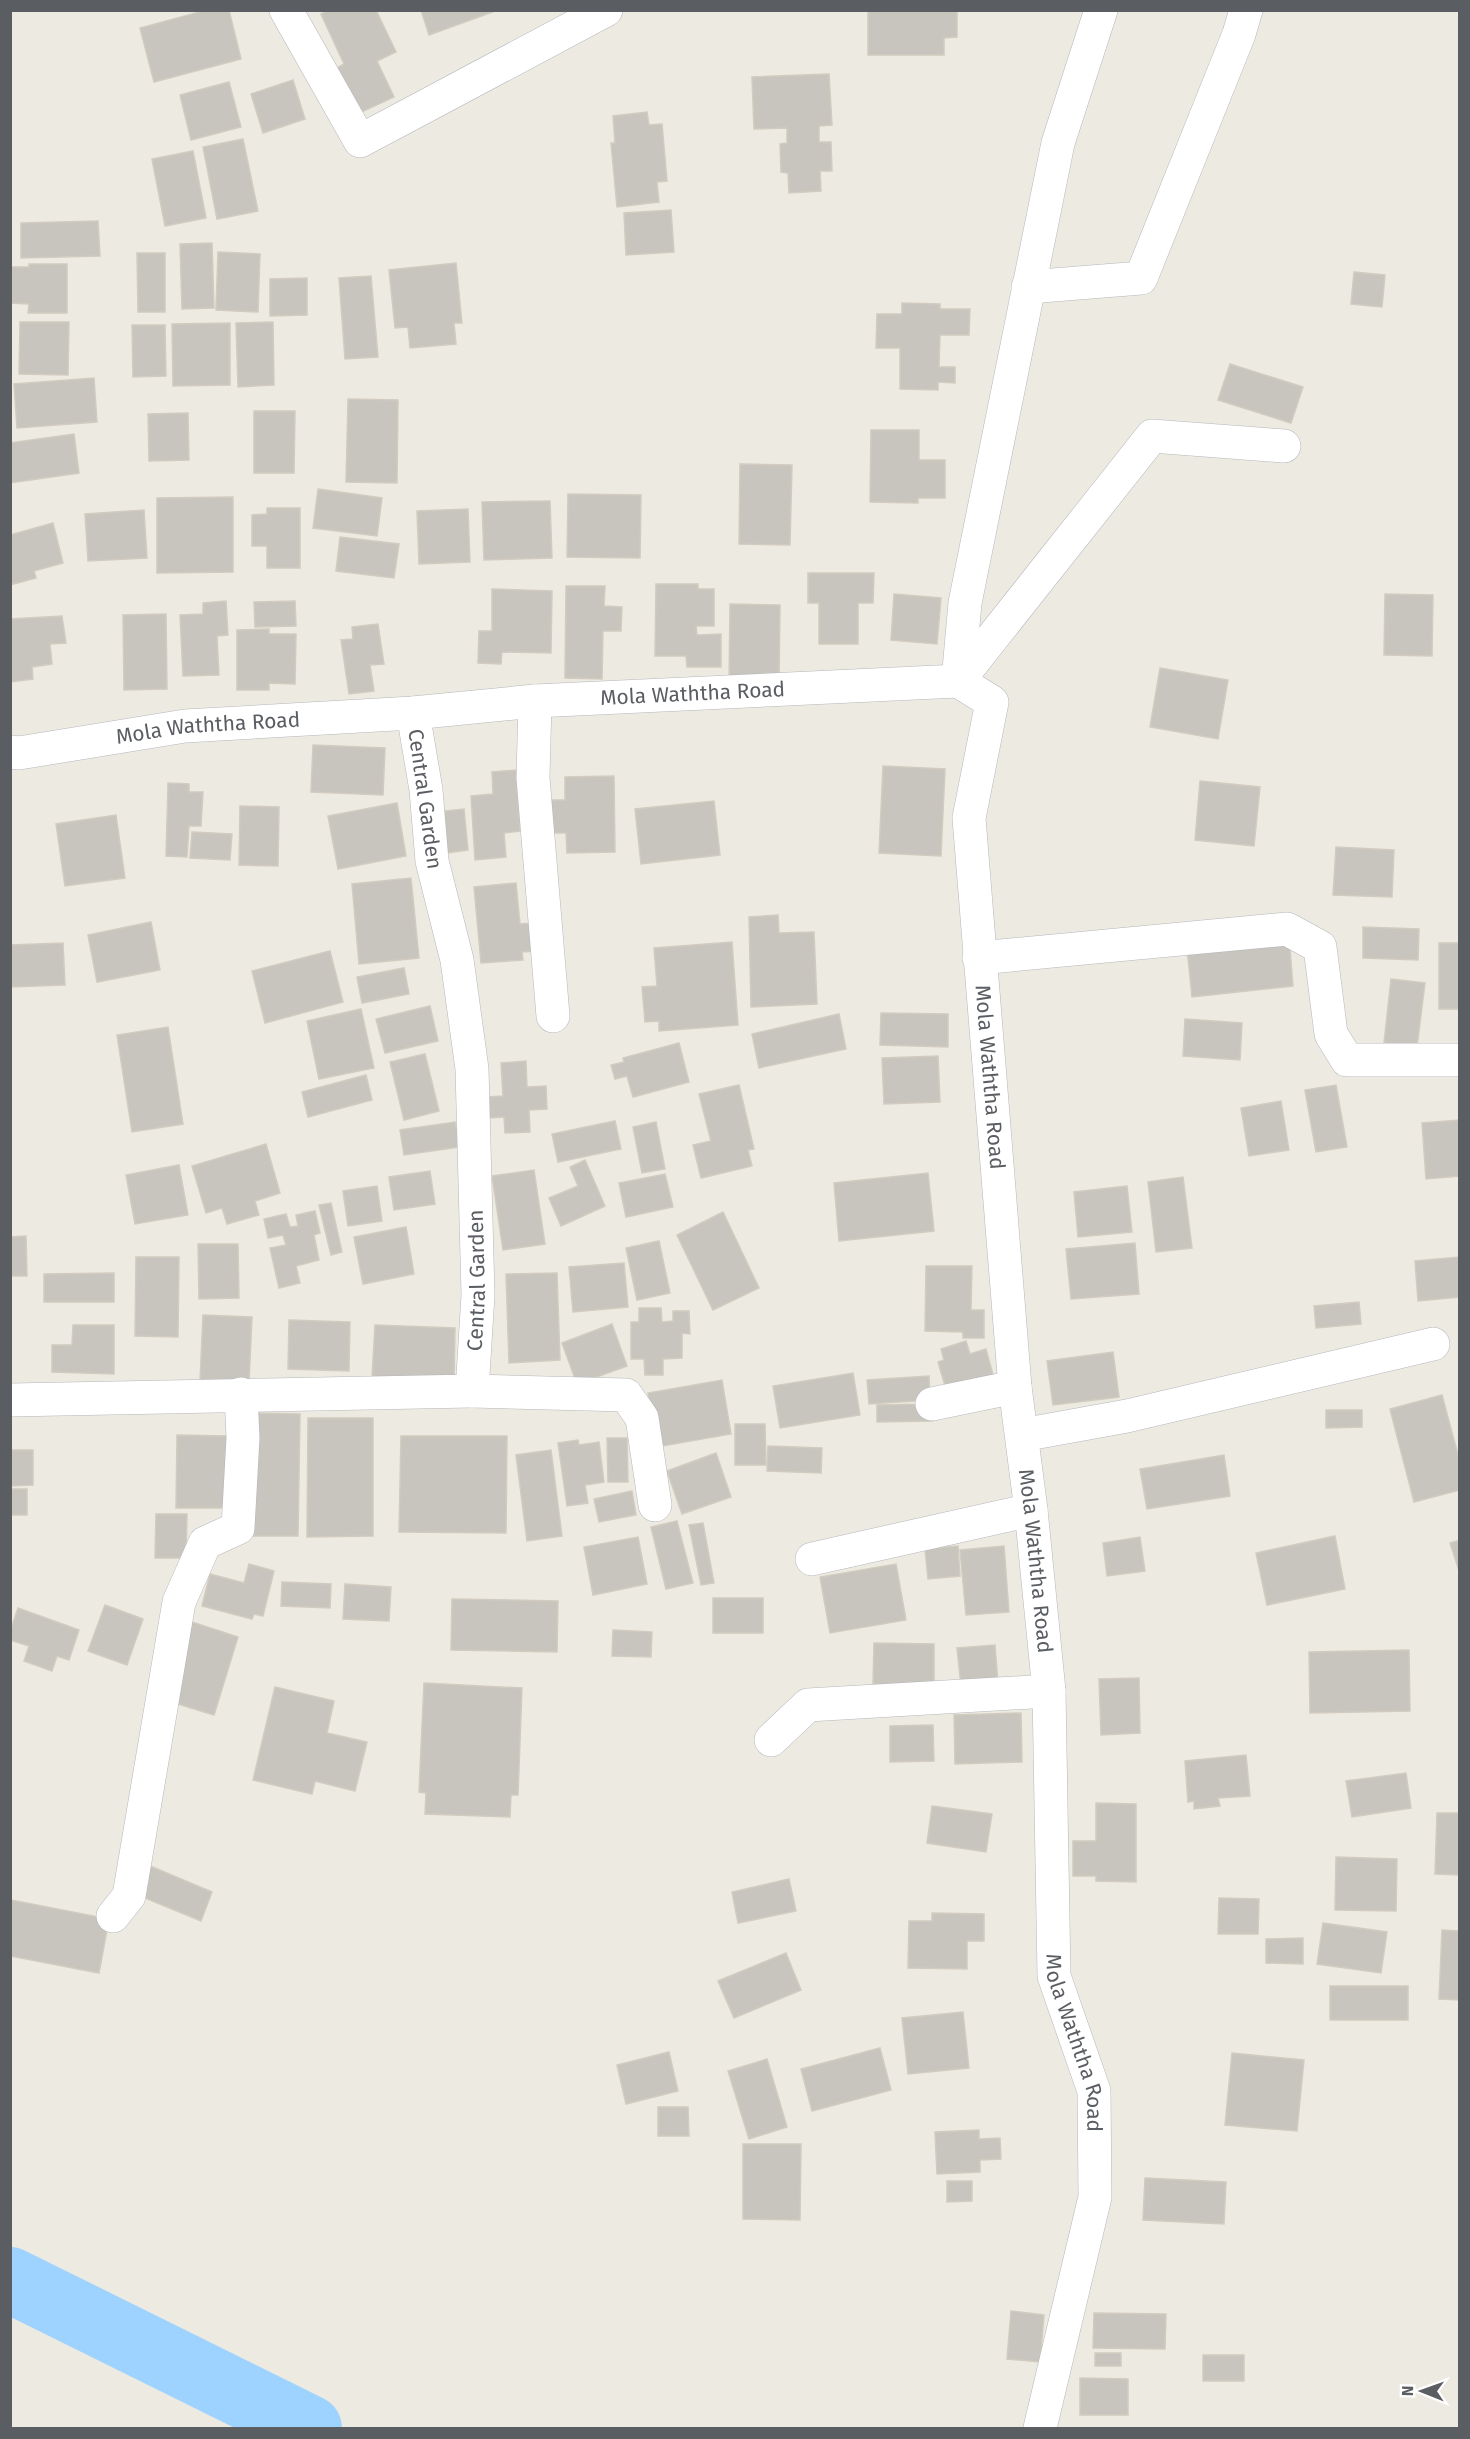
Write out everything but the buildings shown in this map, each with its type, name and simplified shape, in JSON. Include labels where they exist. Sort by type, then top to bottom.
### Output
[{"type":"street","points":[[286,10],[360,141],[606,10]]},
{"type":"street","points":[[958,681],[964,603],[1058,143],[1101,10]]},
{"type":"street","points":[[1028,287],[1141,278],[1239,34],[1246,10]]},
{"type":"street","points":[[958,681],[1152,436],[1284,446]]},
{"type":"street","name":"Mola Waththa Road","points":[[10,752],[20,753],[185,726],[413,713],[535,701],[958,681],[992,702],[969,818],[979,958],[1015,1387],[1031,1510],[1049,1691],[1054,1976],[1094,2091],[1095,2197],[1040,2428]]},
{"type":"street","points":[[535,701],[533,778],[553,1016]]},
{"type":"street","name":"Central Garden","points":[[413,713],[426,790],[432,861],[457,960],[472,1069],[478,1295],[472,1391]]},
{"type":"street","points":[[979,958],[1287,929],[1320,946],[1331,1034],[1347,1060],[1460,1060]]},
{"type":"street","points":[[1022,1435],[1127,1416],[1433,1344]]},
{"type":"street","points":[[932,1404],[1015,1387]]},
{"type":"street","points":[[10,1400],[472,1391],[626,1395],[642,1418],[655,1505]]},
{"type":"street","points":[[113,1916],[129,1896],[179,1602],[205,1543],[238,1528],[243,1438],[241,1394]]},
{"type":"street","points":[[812,1559],[1031,1510]]},
{"type":"street","points":[[771,1740],[808,1705],[1049,1691]]},
{"type":"waterway","points":[[10,2280],[309,2428]]}]
